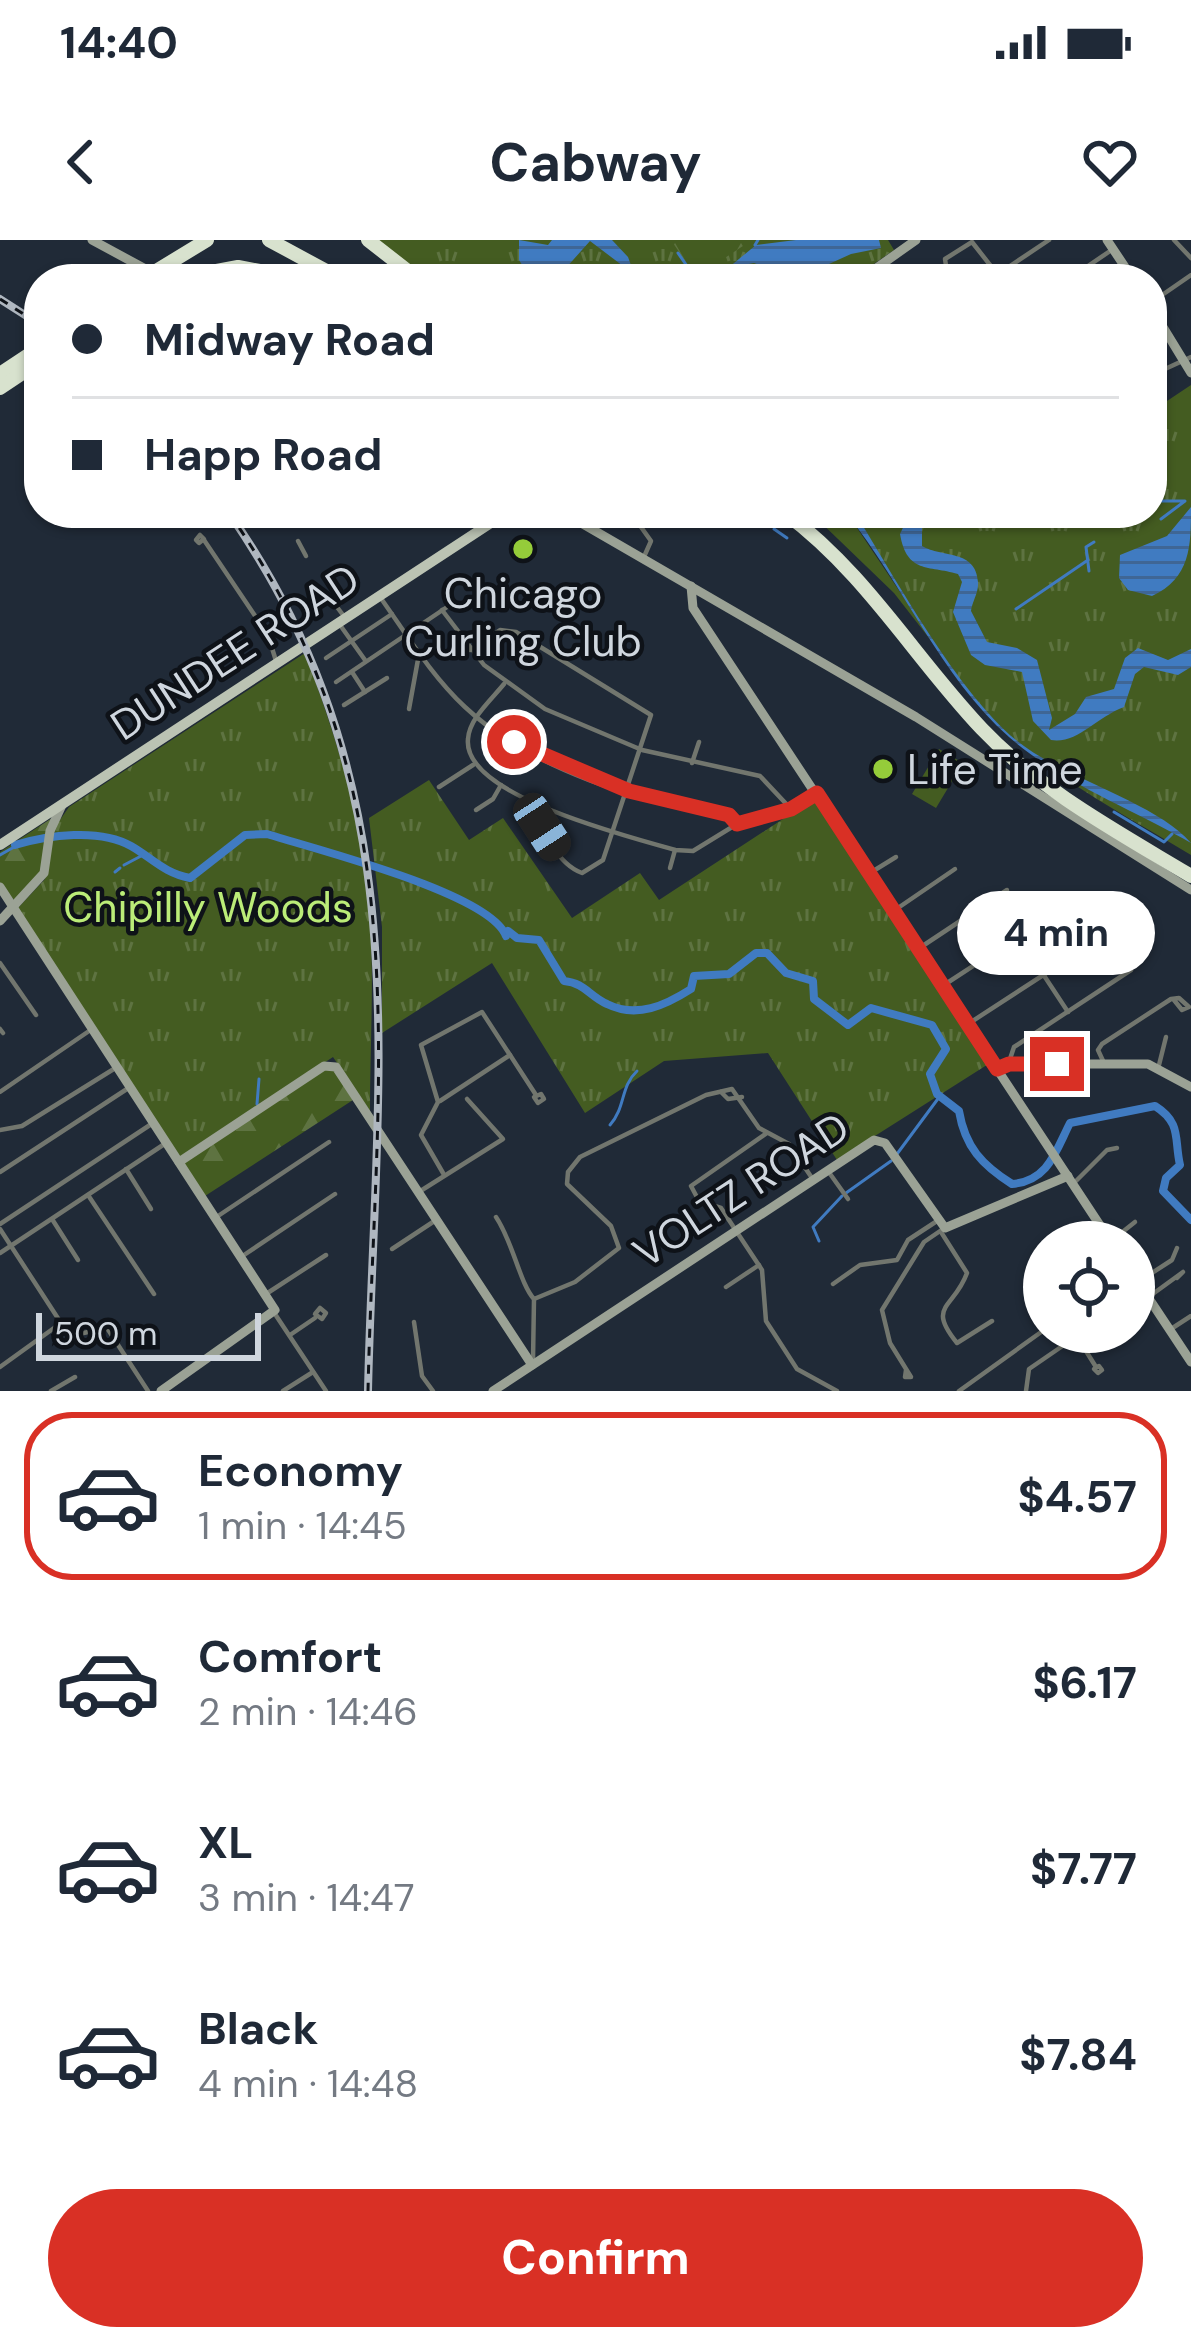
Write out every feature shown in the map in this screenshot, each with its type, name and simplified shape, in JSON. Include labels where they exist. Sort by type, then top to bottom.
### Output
[{"type":"highway","points":[[182,264],[207,240]]},
{"type":"highway","points":[[252,240],[295,264]]},
{"type":"highway","points":[[269,240],[313,264]]},
{"type":"highway","points":[[368,240],[399,264]]},
{"type":"highway","points":[[802,528],[849,568],[968,713],[1019,764],[1191,876]]},
{"type":"highway","points":[[815,528],[881,590],[968,701],[1011,747],[1082,801],[1191,866]]},
{"type":"main road","name":"DUNDEE ROAD","points":[[0,845],[484,528]]},
{"type":"street","points":[[92,240],[148,264]]},
{"type":"street","points":[[880,264],[916,240]]},
{"type":"street","points":[[1017,264],[1049,240]]},
{"type":"street","points":[[1174,240],[1191,258]]},
{"type":"street","points":[[946,264],[945,259],[974,242]]},
{"type":"street","points":[[1167,293],[1191,275]]},
{"type":"street","points":[[1167,328],[1188,359],[1191,373]]},
{"type":"street","points":[[590,528],[920,719],[1191,890]]},
{"type":"street","points":[[642,528],[651,541],[643,559]]},
{"type":"street","points":[[204,540],[268,634],[279,663]]},
{"type":"street","points":[[298,541],[306,556]]},
{"type":"street","points":[[691,586],[693,608],[1097,1221]]},
{"type":"street","points":[[693,608],[695,597],[704,594]]},
{"type":"street","points":[[380,597],[419,654],[478,717],[540,756],[629,791],[729,815],[737,824]]},
{"type":"street","points":[[334,603],[364,660]]},
{"type":"street","points":[[336,682],[453,603],[464,605]]},
{"type":"street","points":[[442,610],[470,650],[504,683],[576,725],[642,750],[768,779],[791,809]]},
{"type":"street","points":[[326,658],[392,614]]},
{"type":"street","points":[[470,650],[500,630],[516,632],[651,715],[603,860],[575,872],[542,827],[542,806]]},
{"type":"street","points":[[410,709],[419,654]]},
{"type":"street","points":[[352,673],[365,692]]},
{"type":"street","points":[[344,705],[387,678]]},
{"type":"street","points":[[504,683],[468,735],[473,765],[542,806],[615,833],[693,851],[737,824],[791,809],[817,793]]},
{"type":"street","points":[[692,763],[698,742]]},
{"type":"street","points":[[439,787],[473,765]]},
{"type":"street","points":[[476,810],[493,799],[501,785]]},
{"type":"street","points":[[0,921],[44,873],[62,805]]},
{"type":"street","points":[[670,868],[675,850]]},
{"type":"street","points":[[869,873],[896,857]]},
{"type":"street","points":[[894,911],[955,869]]},
{"type":"street","points":[[0,887],[326,1391]]},
{"type":"street","points":[[918,949],[1007,890]]},
{"type":"street","points":[[942,986],[1045,919]]},
{"type":"street","points":[[1018,937],[1068,1012]]},
{"type":"street","points":[[968,1024],[1088,946]]},
{"type":"street","points":[[0,963],[36,1015]]},
{"type":"street","points":[[1009,1064],[1014,1047],[1131,970]]},
{"type":"street","points":[[1104,1063],[1098,1047],[1174,1000]]},
{"type":"street","points":[[438,1102],[419,1050],[425,1042],[482,1012],[536,1095]]},
{"type":"street","points":[[0,1092],[92,1028]]},
{"type":"street","points":[[1159,1066],[1166,1037]]},
{"type":"street","points":[[443,1173],[421,1135],[438,1102],[510,1055]]},
{"type":"street","points":[[997,1069],[1009,1064],[1159,1066],[1191,1087]]},
{"type":"street","points":[[179,1162],[328,1065],[338,1070],[532,1365]]},
{"type":"street","points":[[0,1130],[22,1126],[117,1067]]},
{"type":"street","points":[[0,1172],[130,1087]]},
{"type":"street","points":[[534,1299],[575,1282],[620,1248],[611,1226],[567,1184],[574,1163],[721,1092],[728,1099],[742,1097],[759,1128],[789,1144],[814,1180]]},
{"type":"street","points":[[418,1194],[443,1173],[502,1139],[467,1100]]},
{"type":"street","points":[[148,1391],[106,1328],[74,1334],[61,1323],[0,1227],[153,1123]]},
{"type":"street","points":[[753,1141],[759,1128]]},
{"type":"street","points":[[767,1132],[691,1186],[700,1201],[721,1208],[759,1265],[766,1278],[764,1313],[802,1375],[838,1391]]},
{"type":"street","name":"VOLTZ ROAD","points":[[493,1391],[881,1140],[940,1227]]},
{"type":"street","points":[[215,1218],[329,1142]]},
{"type":"street","points":[[0,1252],[166,1143]]},
{"type":"street","points":[[833,1284],[860,1265],[897,1260],[908,1240],[1071,1180],[1107,1150],[1117,1148]]},
{"type":"street","points":[[126,1169],[151,1209]]},
{"type":"street","points":[[828,1171],[848,1199]]},
{"type":"street","points":[[242,1257],[335,1194]]},
{"type":"street","points":[[88,1195],[154,1294]]},
{"type":"street","points":[[496,1217],[516,1250],[526,1291],[534,1299],[532,1365]]},
{"type":"street","points":[[52,1219],[78,1260]]},
{"type":"street","points":[[392,1250],[436,1220]]},
{"type":"street","points":[[940,1227],[967,1273],[940,1318],[957,1343],[992,1321]]},
{"type":"street","points":[[905,1370],[890,1343],[882,1310],[924,1242],[940,1227]]},
{"type":"street","points":[[1155,1268],[1172,1260],[1177,1248]]},
{"type":"street","points":[[265,1294],[326,1255]]},
{"type":"street","points":[[726,1287],[759,1265]]},
{"type":"street","points":[[1155,1292],[1177,1278]]},
{"type":"street","points":[[1155,1308],[1191,1362]]},
{"type":"street","points":[[161,1391],[275,1312]]},
{"type":"street","points":[[1170,1330],[1191,1316]]},
{"type":"street","points":[[290,1336],[316,1317]]},
{"type":"street","points":[[414,1322],[422,1376],[433,1391]]},
{"type":"street","points":[[0,1367],[61,1323]]},
{"type":"street","points":[[959,1391],[1023,1345]]},
{"type":"street","points":[[1026,1391],[1029,1370],[1051,1353]]},
{"type":"street","points":[[1087,1353],[1096,1367]]},
{"type":"street","points":[[283,1391],[313,1372]]},
{"type":"street","points":[[51,1391],[75,1377]]},
{"type":"green space","points":[[379,240],[671,240],[687,264],[407,264]]},
{"type":"green space","points":[[668,240],[796,240],[733,264],[684,264]]},
{"type":"green space","points":[[752,240],[888,240],[894,250],[874,264],[716,264]]},
{"type":"green space","points":[[1191,385],[1191,855],[1066,779],[1001,727],[939,652],[861,528],[1167,528],[1167,401]]},
{"type":"green space","points":[[827,528],[857,528],[943,656],[894,593]]},
{"type":"green space","name":"Chipilly Woods","points":[[305,653],[339,754],[364,859],[372,953],[370,1111],[333,1057],[179,1158],[17,909],[45,879],[53,830],[69,807]]},
{"type":"green space","points":[[939,749],[963,763],[936,808],[912,794]]},
{"type":"green space","points":[[429,780],[469,840],[503,818],[572,918],[640,873],[659,900],[815,798],[990,1063],[837,1160],[768,1053],[664,1061],[585,1113],[492,963],[382,1033],[382,927],[369,818]]},
{"type":"green space","points":[[52,818],[40,873],[15,901],[0,884],[0,852]]},
{"type":"green space","points":[[326,1069],[333,1069],[353,1100],[205,1196],[183,1162]]},
{"type":"water","points":[[519,240],[548,245],[552,240],[612,240],[631,264],[620,264],[590,241],[569,264],[522,264]]},
{"type":"water","points":[[879,240],[881,248],[829,264],[733,264],[756,245]]},
{"type":"water","points":[[1191,507],[1189,547],[1175,580],[1152,596],[1128,590],[1119,578],[1120,555],[1167,536]]},
{"type":"water","points":[[857,528],[864,528],[971,693],[1016,740],[1155,815],[1191,843],[1075,782],[1009,737],[985,713],[942,658]]},
{"type":"water","points":[[903,528],[922,528],[922,546],[971,564],[978,586],[971,611],[987,642],[1017,648],[1037,660],[1052,718],[1049,730],[1075,714],[1086,697],[1114,689],[1125,658],[1138,648],[1168,660],[1191,649],[1191,667],[1178,675],[1144,667],[1135,674],[1124,707],[1070,738],[1051,740],[1033,721],[1022,672],[985,665],[971,655],[953,612],[962,582],[958,574],[914,562],[900,534]]},
{"type":"waterway","points":[[755,245],[758,240]]},
{"type":"waterway","points":[[678,253],[686,264]]},
{"type":"waterway","points":[[1167,501],[1185,501],[1167,514]]},
{"type":"waterway","points":[[774,529],[787,538]]},
{"type":"waterway","points":[[1089,571],[1086,547],[1094,542]]},
{"type":"waterway","points":[[1016,609],[1088,560]]},
{"type":"waterway","points":[[1114,812],[1164,842],[1172,834]]},
{"type":"waterway","points":[[15,845],[58,836],[104,837],[190,878],[245,835],[267,834],[399,875],[469,904],[506,936],[508,931],[517,938],[539,940],[564,981],[629,1010],[661,1005],[691,989],[694,976],[729,974],[756,953],[767,953],[786,973],[813,981],[814,999],[848,1025],[871,1008],[932,1025],[946,1049],[930,1074],[937,1094],[959,1111],[977,1154],[1012,1184],[1043,1170],[1070,1123],[1155,1106],[1173,1125],[1180,1165],[1166,1178],[1163,1191],[1191,1220]]},
{"type":"waterway","points":[[0,855],[23,842]]},
{"type":"waterway","points":[[124,865],[143,855]]},
{"type":"waterway","points":[[115,872],[120,868]]},
{"type":"waterway","points":[[610,1125],[637,1071]]},
{"type":"waterway","points":[[257,1104],[259,1079]]},
{"type":"waterway","points":[[897,1154],[940,1096]]},
{"type":"waterway","points":[[846,1193],[891,1161]]},
{"type":"waterway","points":[[819,1241],[813,1227],[842,1196]]},
{"type":"railway","points":[[0,299],[24,314]]},
{"type":"railway","points":[[238,528],[291,617],[334,723],[361,829],[374,937],[379,1046],[368,1391]]},
{"type":"place","name":"Chicago Curling Club","points":[[523,549]]},
{"type":"place","name":"Life Time","points":[[883,769]]},
{"type":"route","points":[[514,742],[573,771],[629,791],[729,815],[737,824],[752,816],[791,809],[817,793],[997,1069],[1009,1064],[1057,1064]]}]
